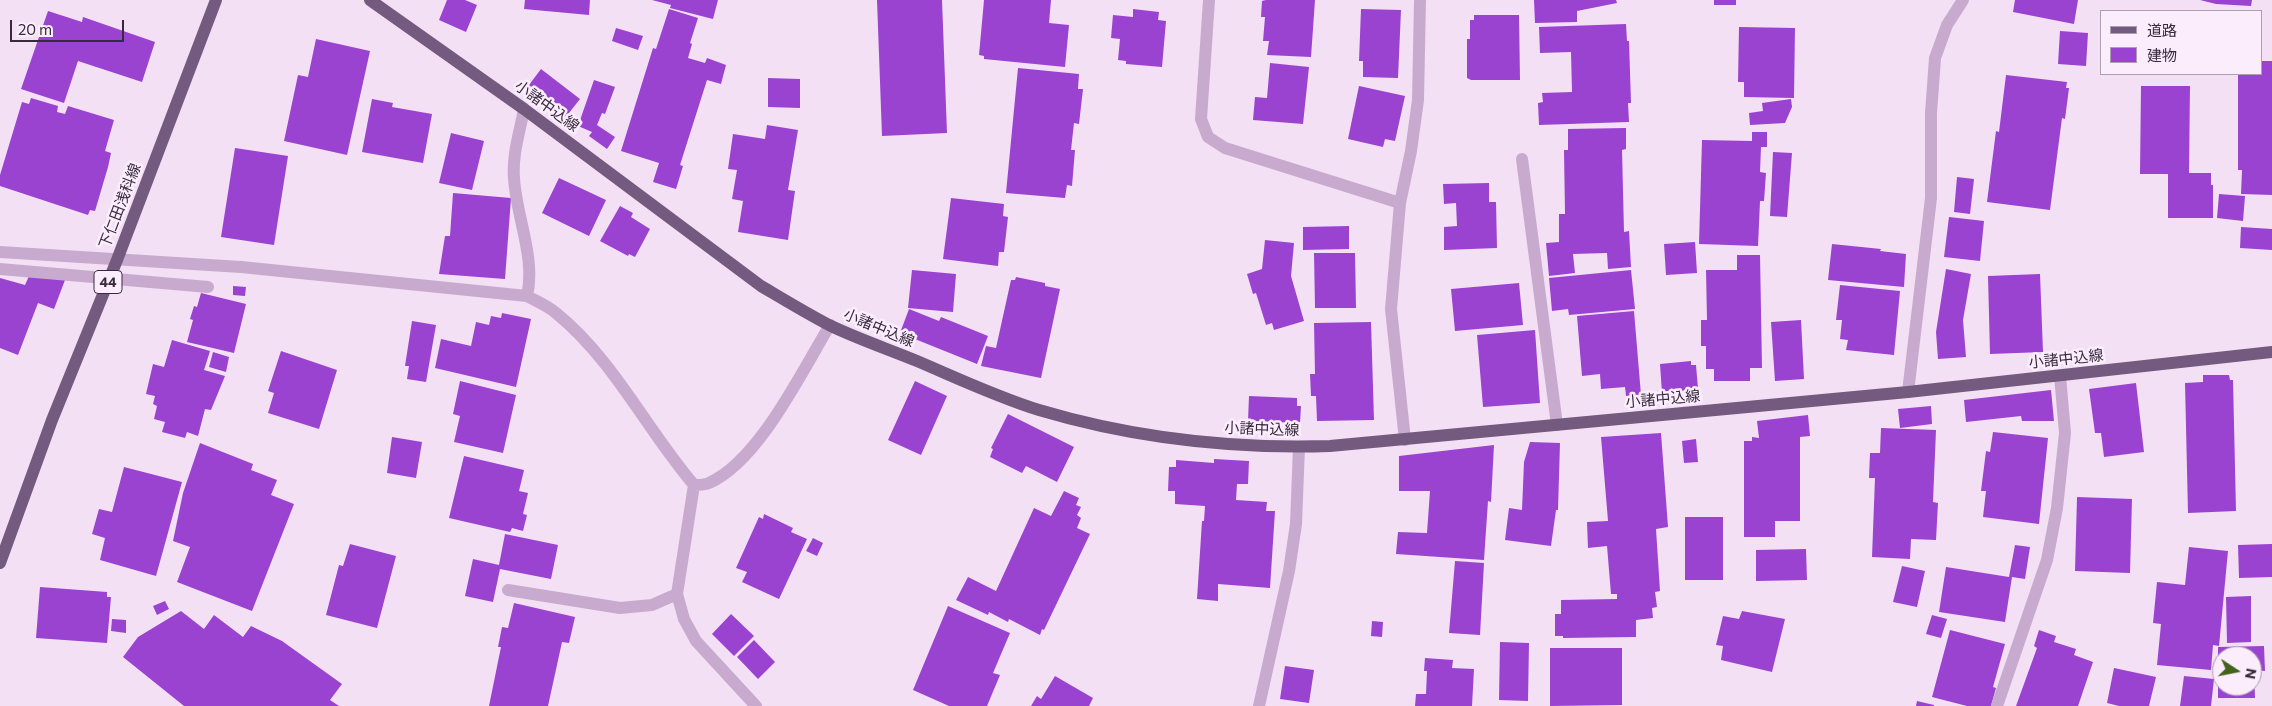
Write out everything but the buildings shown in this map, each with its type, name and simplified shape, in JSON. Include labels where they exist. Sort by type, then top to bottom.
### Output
[{"type":"main road","name":"下仁田浅科線","points":[[0,564],[52,420],[117,260],[216,0]]},
{"type":"main road","name":"小諸中込線","points":[[370,0],[524,109],[760,286],[830,325],[999,396],[1073,420],[1158,436],[1218,444],[1299,447],[1405,440],[1908,392],[2272,352]]},
{"type":"street","points":[[1209,0],[1201,119],[1208,137],[1225,148],[1400,204]]},
{"type":"street","points":[[1405,440],[1391,309],[1400,204],[1411,151],[1418,100],[1420,0]]},
{"type":"street","points":[[1908,392],[1931,198],[1930,112],[1935,58],[1947,26],[1963,0]]},
{"type":"street","points":[[524,109],[515,159],[514,178],[529,272],[527,296]]},
{"type":"street","points":[[1522,159],[1557,425]]},
{"type":"street","points":[[0,252],[241,267],[527,296],[555,311],[583,337],[628,392],[676,464],[694,485],[677,594],[684,619],[696,641],[756,706]]},
{"type":"street","points":[[0,269],[208,287]]},
{"type":"street","points":[[694,485],[708,484],[734,466],[753,448],[830,325]]},
{"type":"street","points":[[1997,706],[2047,560],[2056,508],[2065,433],[2060,376]]},
{"type":"street","points":[[1259,706],[1289,571],[1296,524],[1299,447]]},
{"type":"street","points":[[508,590],[620,608],[652,605],[677,594]]}]
